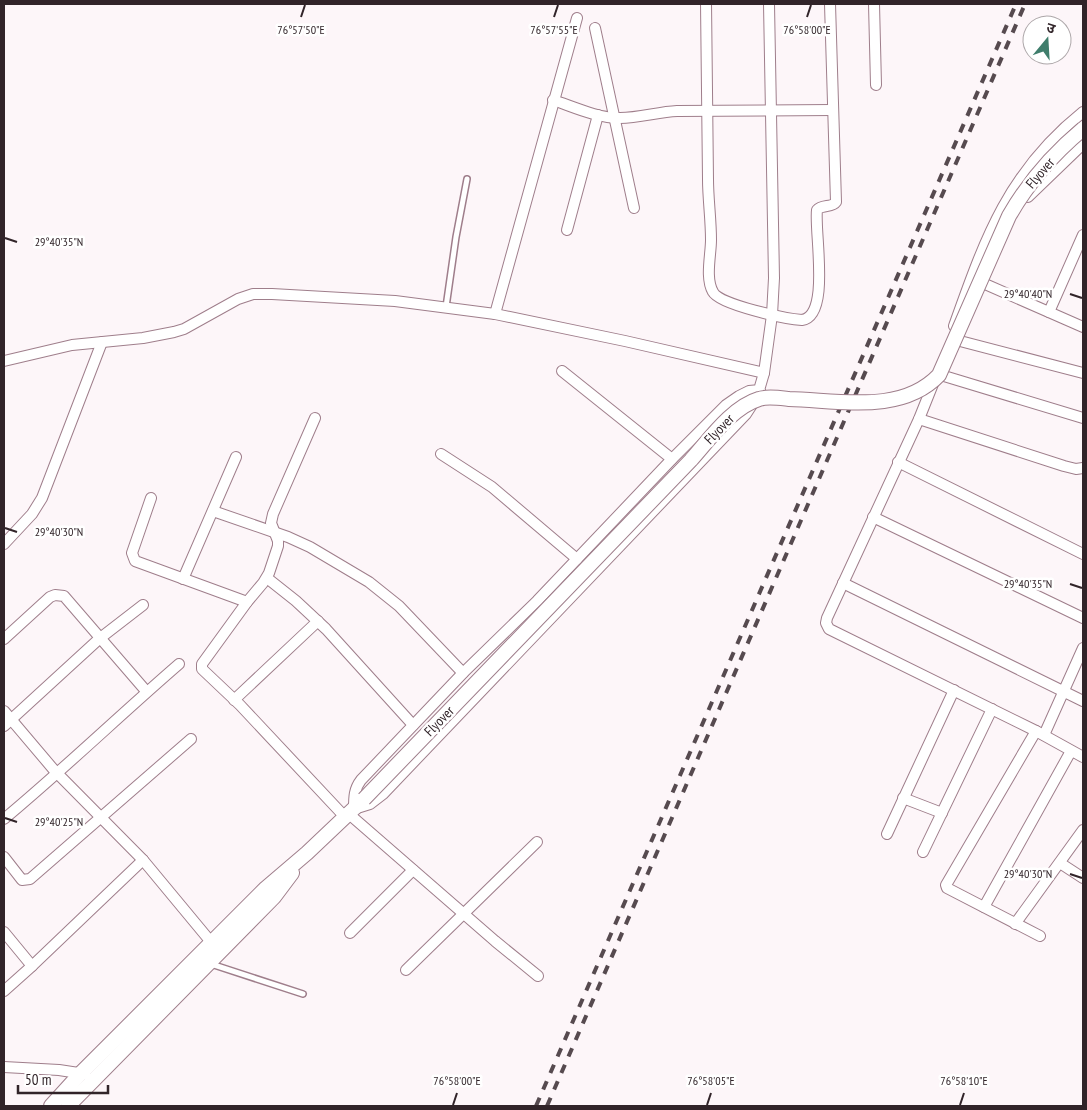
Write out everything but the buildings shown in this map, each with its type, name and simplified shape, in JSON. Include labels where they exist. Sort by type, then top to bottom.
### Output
[{"type":"main road","name":"Flyover","points":[[307,853],[364,798],[734,414],[759,398],[856,403],[876,402],[906,396],[932,383],[940,375],[1009,216],[1020,196],[1055,155],[1083,129]]},
{"type":"main road","points":[[51,1106],[81,1073],[211,942],[273,882],[307,853]]},
{"type":"main road","points":[[68,1106],[274,897],[307,853]]},
{"type":"street","points":[[706,4],[708,180],[711,240],[709,277],[713,293],[725,302],[772,315],[797,319],[807,319],[812,314],[819,295],[817,212],[820,207],[834,205],[836,202],[830,4]]},
{"type":"street","points":[[349,813],[370,804],[383,794],[746,414],[760,390],[772,315],[774,243],[769,4]]},
{"type":"street","points":[[874,4],[876,85]]},
{"type":"street","points":[[494,314],[577,18]]},
{"type":"street","points":[[595,28],[634,208]]},
{"type":"street","points":[[553,100],[598,115],[614,118],[656,112],[708,110],[833,110]]},
{"type":"street","points":[[1083,112],[1063,129],[1023,174],[1001,209],[981,251],[929,396],[826,623],[829,629],[1040,733],[1083,757]]},
{"type":"street","points":[[567,230],[598,115]]},
{"type":"street","points":[[929,396],[944,376],[1012,222],[1028,196],[1083,144]]},
{"type":"street","points":[[1049,312],[1083,235]]},
{"type":"street","points":[[985,284],[1083,327]]},
{"type":"street","points":[[4,361],[54,349],[143,338],[174,332],[184,329],[233,301],[253,294],[330,296],[395,301],[494,314],[625,341],[764,373]]},
{"type":"street","points":[[960,341],[1083,373]]},
{"type":"street","points":[[4,544],[32,514],[42,498],[102,342]]},
{"type":"street","points":[[562,372],[672,459]]},
{"type":"street","points":[[944,376],[1083,418]]},
{"type":"street","points":[[349,813],[356,786],[463,673],[537,602],[672,459],[726,405],[749,391],[760,390]]},
{"type":"street","points":[[315,418],[273,514],[271,524],[278,546],[267,578],[247,602],[202,665],[204,672],[349,813],[538,976]]},
{"type":"street","points":[[918,420],[1064,466],[1076,469],[1083,468]]},
{"type":"street","points":[[441,454],[492,487],[577,559]]},
{"type":"street","points":[[183,579],[236,457]]},
{"type":"street","points":[[898,462],[1083,553]]},
{"type":"street","points":[[151,498],[134,546],[133,558],[138,562],[247,602]]},
{"type":"street","points":[[213,511],[274,530],[310,547],[379,589],[399,606],[463,673]]},
{"type":"street","points":[[873,517],[1083,618]]},
{"type":"street","points":[[267,578],[318,621],[414,725]]},
{"type":"street","points":[[844,582],[1083,701]]},
{"type":"street","points":[[4,638],[50,597],[64,596],[99,639],[146,691]]},
{"type":"street","points":[[7,723],[99,639],[142,605]]},
{"type":"street","points":[[234,700],[318,621]]},
{"type":"street","points":[[1040,936],[947,888],[947,882],[1040,733],[1064,691],[1083,648]]},
{"type":"street","points":[[4,819],[58,774],[146,691],[179,664]]},
{"type":"street","points":[[886,834],[954,690]]},
{"type":"street","points":[[923,852],[992,709]]},
{"type":"street","points":[[4,712],[7,723],[143,860],[211,942]]},
{"type":"street","points":[[4,858],[22,880],[28,880],[191,739]]},
{"type":"street","points":[[984,907],[1071,751]]},
{"type":"street","points":[[903,798],[942,813]]},
{"type":"street","points":[[1015,924],[1083,830]]},
{"type":"street","points":[[406,970],[537,842]]},
{"type":"street","points":[[4,991],[143,860]]},
{"type":"street","points":[[1060,863],[1083,878]]},
{"type":"street","points":[[350,933],[413,870]]},
{"type":"street","points":[[4,932],[32,966]]},
{"type":"street","points":[[4,1066],[81,1073],[96,1077]]},
{"type":"lane","points":[[446,308],[456,237],[467,179]]},
{"type":"lane","points":[[208,963],[303,994]]},
{"type":"railway","points":[[536,1106],[1016,4]]},
{"type":"railway","points":[[547,1106],[1025,4]]}]
